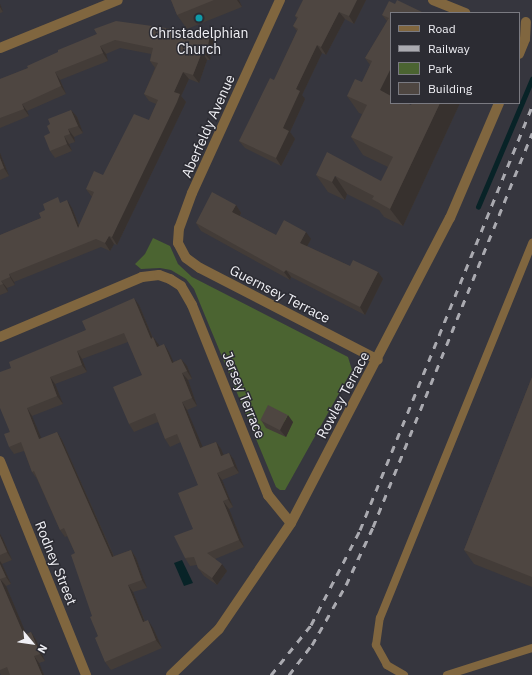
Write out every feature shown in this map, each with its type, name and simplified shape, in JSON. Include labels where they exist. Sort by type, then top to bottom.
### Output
[{"type":"street","points":[[0,48],[118,0]]},
{"type":"street","name":"Aberfeldy Avenue","points":[[178,243],[179,228],[192,193],[280,0]]},
{"type":"street","points":[[432,0],[463,12]]},
{"type":"street","points":[[520,52],[525,39],[526,21]]},
{"type":"street","name":"Rowley Terrace","points":[[171,675],[219,629],[291,523],[378,360],[450,218],[499,104]]},
{"type":"street","name":"Guernsey Terrace","points":[[178,243],[186,258],[200,268],[378,360]]},
{"type":"street","name":"Jersey Terrace","points":[[0,337],[142,278],[159,275],[170,279],[181,286],[192,306],[268,495],[291,523]]},
{"type":"street","name":"Rodney Street","points":[[0,462],[86,675]]},
{"type":"lane","points":[[404,675],[387,665],[376,645],[380,618],[532,243]]},
{"type":"lane","points":[[447,675],[532,648]]},
{"type":"green space","points":[[153,238],[170,246],[178,264],[192,277],[348,357],[352,370],[285,490],[280,490],[276,487],[194,289],[186,279],[171,270],[160,268],[141,269],[135,264],[145,254]]},
{"type":"shaded area","points":[[182,560],[193,583],[184,586],[174,563]]},
{"type":"building","points":[[171,0],[214,0],[177,15]]},
{"type":"building","points":[[303,0],[357,0],[349,16],[339,12],[321,47],[317,45],[296,89],[300,91],[283,128],[289,131],[276,158],[239,141],[270,78],[274,80],[298,29],[293,26],[298,17],[295,16]]},
{"type":"building","points":[[397,0],[422,12],[390,12],[390,70],[380,90],[390,95],[390,104],[440,104],[390,209],[372,199],[374,196],[335,176],[332,182],[316,175],[327,152],[381,181],[393,157],[351,137],[367,105],[347,96],[355,79],[362,82],[372,61],[365,58],[389,18],[382,15],[389,1],[395,4]]},
{"type":"building","points":[[116,21],[210,34],[208,46],[206,45],[204,53],[202,52],[193,75],[183,72],[174,92],[180,94],[177,102],[112,237],[109,236],[105,243],[96,239],[9,274],[10,277],[1,281],[3,284],[0,285],[0,235],[41,218],[39,213],[45,210],[43,204],[58,197],[60,203],[67,200],[78,228],[94,192],[86,189],[94,171],[103,175],[134,114],[149,120],[158,100],[144,94],[158,63],[150,61],[153,48],[115,40],[100,46],[103,53],[55,72],[61,86],[22,104],[24,109],[0,118],[0,79],[28,68],[27,66],[58,52],[58,50],[97,34],[94,29]]},
{"type":"building","points":[[71,110],[78,126],[68,129],[70,134],[64,136],[67,144],[50,151],[44,136],[50,133],[47,126],[50,124],[48,119]]},
{"type":"building","points":[[0,158],[4,168],[0,170]]},
{"type":"building","points":[[212,192],[236,205],[232,212],[276,235],[284,220],[306,232],[300,243],[350,266],[353,260],[378,272],[360,307],[286,270],[284,272],[196,223]]},
{"type":"building","points":[[134,298],[151,339],[153,337],[157,347],[164,344],[172,363],[181,359],[187,371],[182,373],[192,398],[182,402],[200,448],[216,442],[221,456],[229,453],[234,466],[217,473],[228,499],[223,501],[239,540],[207,553],[222,564],[212,578],[198,568],[194,557],[185,558],[174,536],[193,529],[178,493],[198,485],[177,434],[165,439],[155,413],[129,424],[113,387],[142,375],[124,333],[77,351],[82,365],[50,377],[57,396],[27,408],[39,439],[57,432],[112,557],[131,550],[142,580],[128,585],[143,622],[148,620],[156,640],[105,662],[95,638],[98,636],[90,617],[92,616],[71,555],[75,553],[64,528],[60,530],[34,471],[32,472],[21,442],[9,447],[4,434],[10,432],[0,408],[0,372],[11,368],[9,362],[86,330],[82,321]]},
{"type":"building","points":[[532,377],[532,577],[464,550]]},
{"type":"building","points":[[268,405],[288,415],[280,430],[260,420]]},
{"type":"building","points":[[0,536],[7,552],[0,555]]},
{"type":"building","points":[[0,564],[6,577],[0,579]]},
{"type":"building","points":[[0,579],[24,635],[31,632],[40,654],[34,656],[42,675],[10,675],[7,667],[0,670]]},
{"type":"waterway","points":[[478,207],[532,79]]},
{"type":"railway","points":[[271,675],[311,625],[360,530],[532,106]]},
{"type":"railway","points":[[289,675],[312,645],[346,585],[373,527],[532,133]]},
{"type":"place","name":"Christadelphian Church","points":[[199,18]]}]
